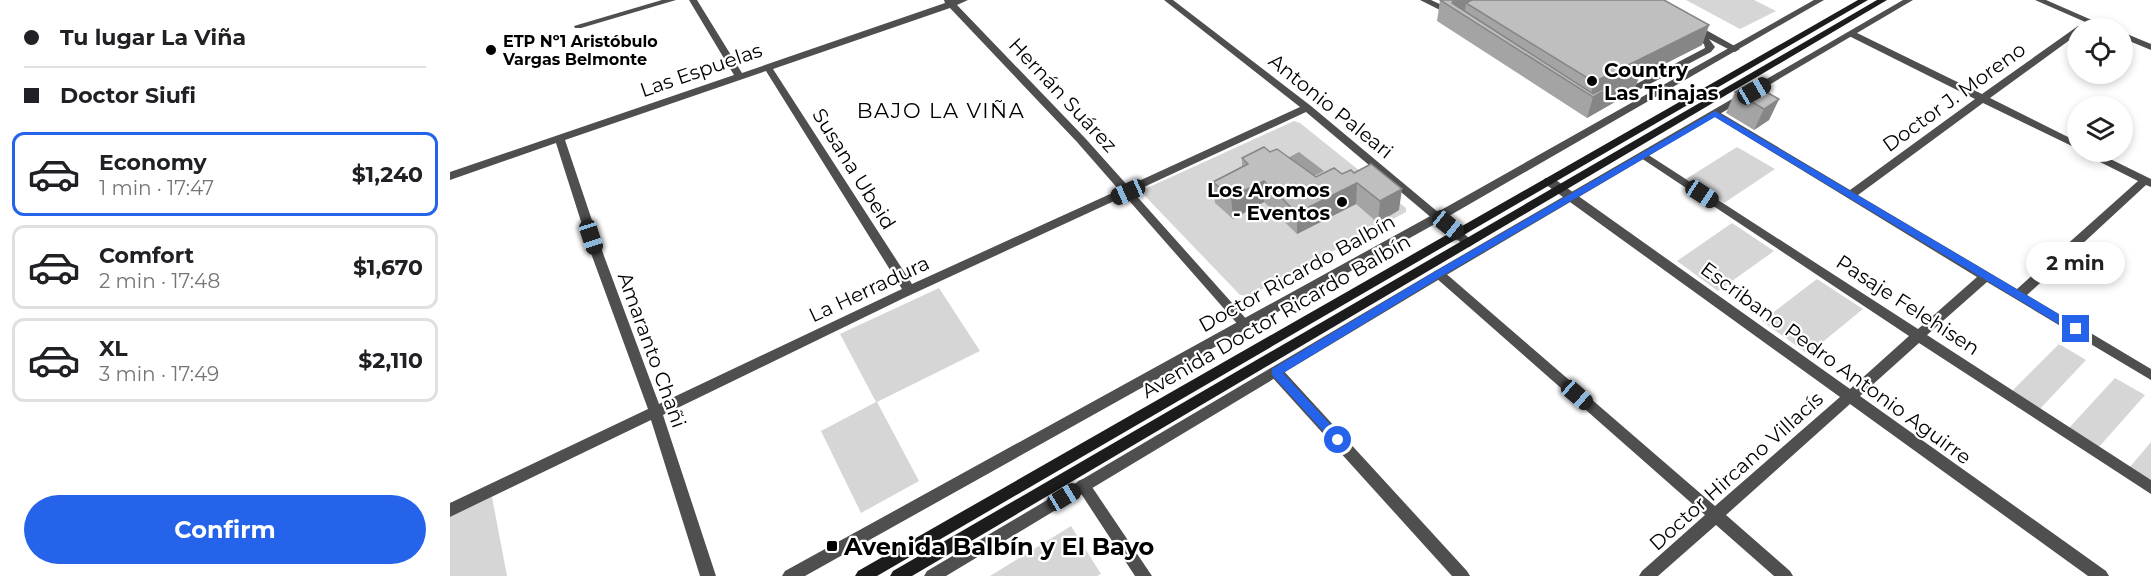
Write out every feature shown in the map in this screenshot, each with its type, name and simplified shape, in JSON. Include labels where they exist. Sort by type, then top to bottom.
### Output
[{"type":"main road","name":"Avenida Doctor Ricardo Balbín","points":[[862,576],[1864,0]]},
{"type":"main road","name":"Avenida Doctor Ricardo Balbín","points":[[898,576],[1469,243],[1566,193],[1882,0]]},
{"type":"street","points":[[578,26],[672,0]]},
{"type":"street","points":[[693,0],[739,75]]},
{"type":"street","name":"Antonio Paleari","points":[[1168,0],[1307,108],[1469,243]]},
{"type":"street","points":[[1424,0],[1446,10],[1471,0]]},
{"type":"street","name":"Doctor Ricardo Balbín","points":[[790,576],[1245,325],[1821,0]]},
{"type":"street","points":[[932,576],[1439,274],[1566,193],[1643,156],[1909,0]]},
{"type":"street","points":[[2038,0],[2082,18]]},
{"type":"street","name":"Las Espuelas","points":[[450,176],[954,1]]},
{"type":"street","name":"Hernán Suárez","points":[[954,1],[1128,192],[1245,325]]},
{"type":"street","points":[[1614,99],[1710,47],[1708,42],[1681,24],[1735,49]]},
{"type":"street","points":[[1852,34],[2067,141]]},
{"type":"street","name":"Doctor J. Moreno","points":[[1852,194],[2067,37]]},
{"type":"street","points":[[2133,40],[2151,47]]},
{"type":"street","name":"Susana Ubeid","points":[[767,66],[910,291]]},
{"type":"street","points":[[1654,78],[1668,87]]},
{"type":"street","name":"La Herradura","points":[[450,510],[910,291],[1307,108]]},
{"type":"street","points":[[1715,114],[2151,375]]},
{"type":"street","name":"Amaranto Chañi","points":[[559,138],[598,256],[655,411],[708,576]]},
{"type":"street","name":"Pasaje Felehisen","points":[[1643,156],[2151,488]]},
{"type":"street","points":[[2019,295],[2148,181],[2109,162]]},
{"type":"street","name":"Escribano Pedro Antonio Aguirre","points":[[1549,182],[2101,576]]},
{"type":"street","points":[[1439,274],[1785,576]]},
{"type":"street","name":"Doctor Hircano Villacís","points":[[1647,576],[1716,517],[1847,396],[1986,276]]},
{"type":"street","points":[[1276,372],[1462,576]]},
{"type":"street","points":[[1083,485],[1144,576]]},
{"type":"shaded area","points":[[1686,0],[1754,0],[1776,11],[1740,29]]},
{"type":"shaded area","points":[[1294,121],[1300,123],[1406,208],[1406,212],[1249,296],[1240,295],[1144,195],[1147,188]]},
{"type":"shaded area","points":[[1737,147],[1775,169],[1724,203],[1686,179]]},
{"type":"shaded area","points":[[1299,152],[1324,171],[1309,179],[1284,160]]},
{"type":"shaded area","points":[[1732,223],[1774,251],[1718,291],[1677,261]]},
{"type":"shaded area","points":[[1817,279],[1863,309],[1808,354],[1762,321]]},
{"type":"shaded area","points":[[939,288],[980,351],[877,402],[919,481],[861,513],[821,431],[876,402],[840,334]]},
{"type":"shaded area","points":[[2059,344],[2086,360],[2039,410],[2011,392]]},
{"type":"shaded area","points":[[2115,378],[2145,395],[2098,448],[2068,429]]},
{"type":"shaded area","points":[[2151,442],[2151,483],[2129,468]]},
{"type":"shaded area","points":[[492,497],[507,576],[450,576],[450,517]]},
{"type":"shaded area","points":[[1071,526],[1101,574],[1097,576],[990,576]]},
{"type":"building","points":[[1440,0],[1454,0],[1452,3],[1593,94],[1641,70],[1593,97]]},
{"type":"building","points":[[1472,0],[1664,0],[1709,25],[1594,82],[1466,3]]},
{"type":"building","points":[[1750,83],[1779,99],[1764,109],[1735,92]]},
{"type":"building","points":[[1264,147],[1270,152],[1277,149],[1316,177],[1334,168],[1342,174],[1351,170],[1354,173],[1371,164],[1402,189],[1380,201],[1357,183],[1297,213],[1264,181],[1231,197],[1213,182],[1248,164],[1242,158]]},
{"type":"place","name":"ETP Nº1 Aristóbulo Vargas Belmonte","points":[[491,50]]},
{"type":"place","name":"Country Las Tinajas","points":[[1592,81]]},
{"type":"place","name":"Los Aromos - Eventos","points":[[1342,202]]},
{"type":"place","name":"Avenida Balbín y El Bayo","points":[[832,546]]},
{"type":"district","name":"BAJO LA VIÑA","points":[[941,110]]},
{"type":"route","points":[[1338,440],[1276,372],[1571,196],[1715,114],[2076,329]]}]
